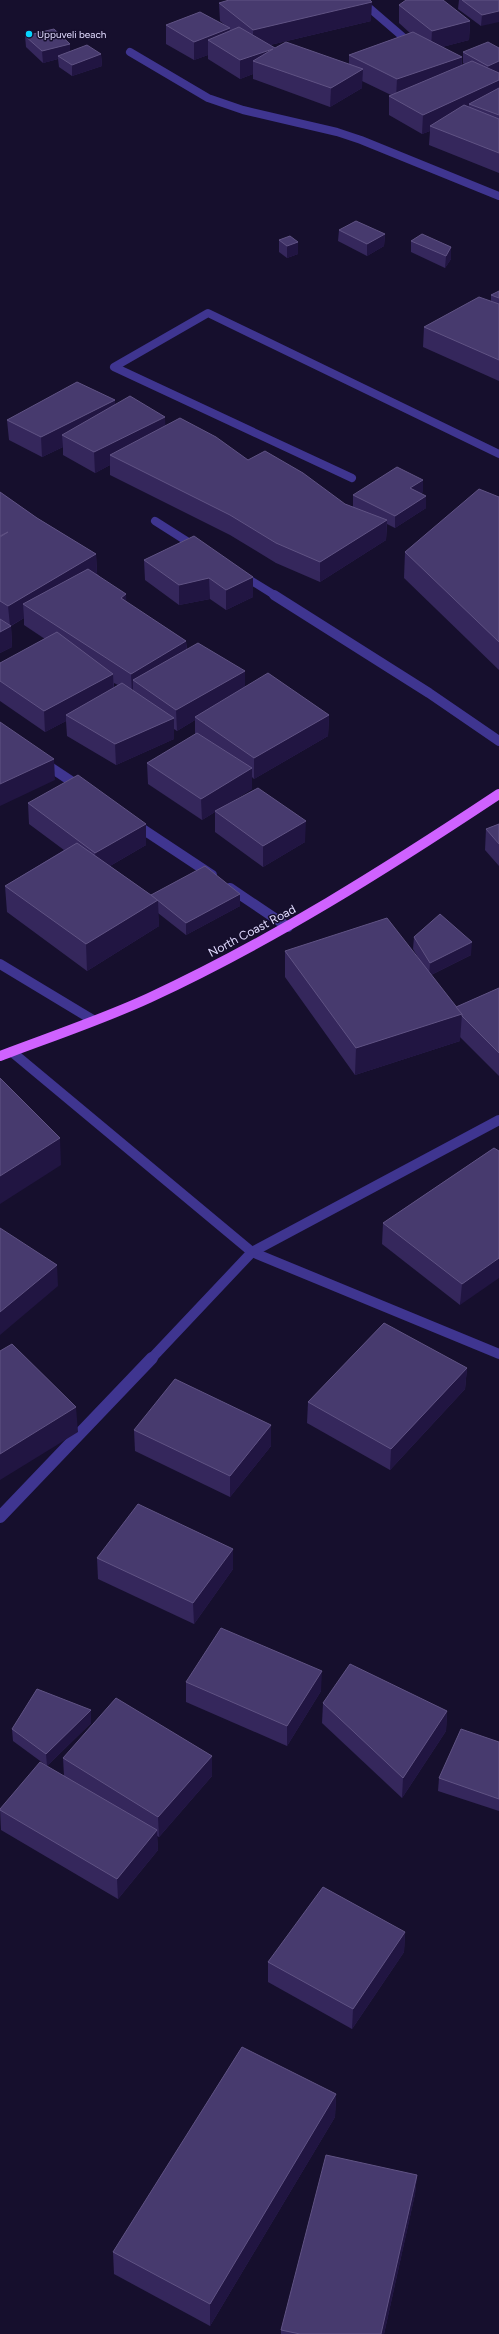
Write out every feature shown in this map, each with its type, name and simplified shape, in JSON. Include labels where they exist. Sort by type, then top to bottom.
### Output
[{"type":"main road","name":"North Coast Road","points":[[0,1056],[149,998],[288,927],[393,865],[499,794]]},
{"type":"street","points":[[360,0],[403,37],[423,47]]},
{"type":"street","points":[[130,52],[208,98],[243,110],[337,132],[361,140],[499,196]]},
{"type":"street","points":[[352,478],[114,367],[208,313],[499,454]]},
{"type":"street","points":[[155,521],[201,550]]},
{"type":"street","points":[[234,570],[429,693],[499,741]]},
{"type":"street","points":[[33,755],[85,790]]},
{"type":"street","points":[[124,817],[288,927]]},
{"type":"street","points":[[0,964],[93,1020]]},
{"type":"street","points":[[12,1052],[252,1252],[499,1354]]},
{"type":"street","points":[[0,1517],[252,1252],[499,1120]]},
{"type":"building","points":[[229,0],[370,0],[372,2],[253,30],[219,3]]},
{"type":"building","points":[[406,0],[443,0],[470,21],[432,31],[399,5]]},
{"type":"building","points":[[462,0],[499,0],[499,11],[482,15]]},
{"type":"building","points":[[200,12],[230,28],[194,42],[166,25]]},
{"type":"building","points":[[239,27],[275,48],[286,42],[363,69],[331,88],[253,61],[273,49],[240,60],[208,40]]},
{"type":"building","points":[[54,29],[70,44],[42,51],[25,36]]},
{"type":"building","points":[[413,32],[462,57],[397,79],[349,55]]},
{"type":"building","points":[[488,42],[499,48],[499,61],[488,66],[463,52]]},
{"type":"building","points":[[87,45],[101,54],[72,65],[58,56]]},
{"type":"building","points":[[472,61],[499,73],[499,80],[423,115],[389,96]]},
{"type":"building","points":[[499,88],[499,115],[469,104]]},
{"type":"building","points":[[464,105],[499,119],[499,153],[430,126]]},
{"type":"building","points":[[356,221],[385,234],[367,244],[339,230]]},
{"type":"building","points":[[422,234],[451,247],[446,256],[411,241]]},
{"type":"building","points":[[290,236],[298,242],[287,246],[279,240]]},
{"type":"building","points":[[499,291],[499,298],[491,295]]},
{"type":"building","points":[[479,297],[499,304],[499,360],[424,327]]},
{"type":"building","points":[[77,382],[115,400],[41,437],[7,420]]},
{"type":"building","points":[[130,396],[165,417],[94,452],[62,435]]},
{"type":"building","points":[[180,418],[216,437],[248,460],[265,451],[303,473],[345,504],[387,520],[320,562],[276,543],[230,515],[110,455]]},
{"type":"building","points":[[397,467],[423,480],[410,488],[426,496],[395,516],[353,495]]},
{"type":"building","points":[[479,489],[499,497],[499,642],[405,552]]},
{"type":"building","points":[[0,492],[37,518],[96,554],[8,606],[0,601],[0,537],[8,532],[0,536]]},
{"type":"building","points":[[194,536],[253,577],[226,590],[209,578],[179,585],[144,560]]},
{"type":"building","points":[[88,569],[126,594],[121,598],[186,641],[131,674],[23,604]]},
{"type":"building","points":[[0,619],[11,626],[0,632]]},
{"type":"building","points":[[57,632],[113,674],[44,711],[0,681],[0,663]]},
{"type":"building","points":[[198,643],[245,671],[176,710],[133,680]]},
{"type":"building","points":[[268,673],[329,715],[254,758],[195,717]]},
{"type":"building","points":[[122,683],[174,718],[115,744],[66,715]]},
{"type":"building","points":[[0,722],[54,759],[0,784]]},
{"type":"building","points":[[197,733],[252,768],[201,799],[147,763]]},
{"type":"building","points":[[78,775],[146,824],[95,853],[28,803]]},
{"type":"building","points":[[258,788],[306,821],[263,846],[215,811]]},
{"type":"building","points":[[499,824],[499,844],[486,829]]},
{"type":"building","points":[[77,843],[158,900],[86,944],[5,886]]},
{"type":"building","points":[[205,866],[240,894],[186,923],[151,895]]},
{"type":"building","points":[[440,914],[472,942],[430,963],[414,937]]},
{"type":"building","points":[[387,918],[462,1014],[356,1048],[285,951]]},
{"type":"building","points":[[499,988],[499,1053],[462,1016],[456,1007]]},
{"type":"building","points":[[0,1078],[60,1138],[0,1176]]},
{"type":"building","points":[[494,1148],[499,1151],[499,1258],[462,1284],[383,1223]]},
{"type":"building","points":[[0,1228],[57,1265],[0,1312]]},
{"type":"building","points":[[384,1323],[467,1368],[391,1449],[308,1402]]},
{"type":"building","points":[[12,1344],[76,1407],[0,1454],[0,1351]]},
{"type":"building","points":[[175,1379],[271,1425],[230,1476],[134,1430]]},
{"type":"building","points":[[138,1504],[233,1549],[193,1603],[97,1558]]},
{"type":"building","points":[[221,1628],[322,1671],[287,1726],[186,1682]]},
{"type":"building","points":[[350,1664],[447,1711],[403,1778],[323,1703]]},
{"type":"building","points":[[37,1689],[91,1710],[46,1754],[12,1729]]},
{"type":"building","points":[[116,1698],[212,1756],[158,1817],[63,1758]]},
{"type":"building","points":[[461,1729],[499,1742],[499,1799],[439,1778]]},
{"type":"building","points":[[40,1762],[157,1830],[117,1879],[0,1810]]},
{"type":"building","points":[[323,1887],[405,1932],[353,2009],[268,1962]]},
{"type":"building","points":[[242,2047],[336,2094],[210,2304],[113,2252]]},
{"type":"building","points":[[326,2155],[417,2175],[381,2334],[300,2334],[281,2330]]},
{"type":"place","name":"Uppuveli beach","points":[[29,34]]}]
